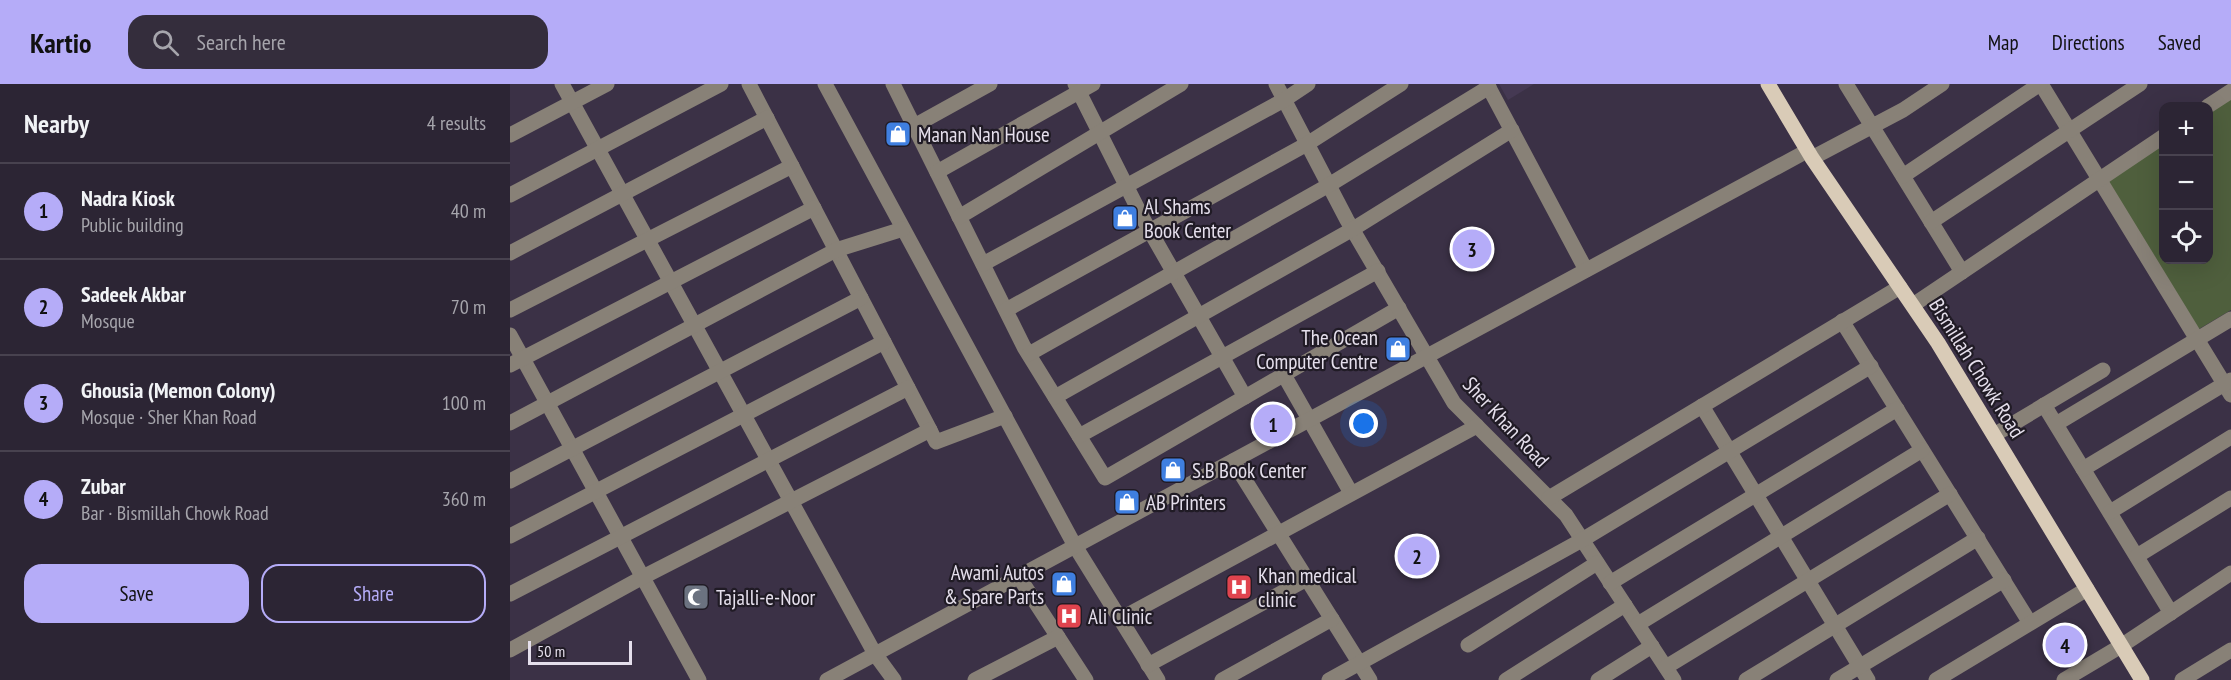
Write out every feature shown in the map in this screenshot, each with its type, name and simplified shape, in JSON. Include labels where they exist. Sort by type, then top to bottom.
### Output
[{"type":"main road","name":"Bismillah Chowk Road","points":[[1768,84],[1809,154],[1913,305],[2142,680]]},
{"type":"street","points":[[562,84],[875,654],[894,680]]},
{"type":"street","points":[[510,135],[607,84]]},
{"type":"street","points":[[510,195],[721,84]]},
{"type":"street","points":[[749,84],[936,442],[1005,416]]},
{"type":"street","points":[[825,84],[1075,546],[1158,680]]},
{"type":"street","points":[[893,84],[1029,354],[1105,478],[1399,308]]},
{"type":"street","points":[[914,126],[990,84]]},
{"type":"street","points":[[937,172],[1077,88],[1093,84]]},
{"type":"street","points":[[959,217],[1181,84]]},
{"type":"street","name":"Sher Khan Road","points":[[1276,84],[1353,229],[1454,403],[1566,515],[1670,674]]},
{"type":"street","points":[[983,264],[1284,100],[1308,84]]},
{"type":"street","points":[[1006,310],[1307,144],[1401,84]]},
{"type":"street","points":[[1846,84],[1962,272]]},
{"type":"street","points":[[827,680],[1586,270],[1809,154],[1872,127],[1942,84]]},
{"type":"street","points":[[1903,176],[2040,84],[2197,339],[2229,386],[2083,469]]},
{"type":"street","points":[[1931,222],[2140,84]]},
{"type":"street","points":[[1029,354],[1329,185],[1488,86],[1586,270]]},
{"type":"street","points":[[1077,88],[1150,231],[1245,397]]},
{"type":"street","points":[[2213,103],[2231,91]]},
{"type":"street","points":[[510,253],[767,118]]},
{"type":"street","points":[[1055,397],[1353,229],[1512,130]]},
{"type":"street","points":[[1913,305],[2159,139]]},
{"type":"street","points":[[510,310],[792,166]]},
{"type":"street","points":[[517,362],[814,208]]},
{"type":"street","points":[[510,423],[836,250],[903,229]]},
{"type":"street","points":[[1079,436],[1378,271]]},
{"type":"street","points":[[1549,498],[1900,287]]},
{"type":"street","points":[[510,481],[861,298]]},
{"type":"street","points":[[2056,424],[2231,319]]},
{"type":"street","points":[[1842,321],[2030,623]]},
{"type":"street","points":[[510,334],[517,362],[547,403],[699,680]]},
{"type":"street","points":[[510,536],[884,342]]},
{"type":"street","points":[[1329,680],[1582,540],[1871,366]]},
{"type":"street","points":[[1994,435],[2103,370]]},
{"type":"street","points":[[1284,375],[1351,493]]},
{"type":"street","points":[[510,594],[908,388]]},
{"type":"street","points":[[2044,405],[2171,613]]},
{"type":"street","points":[[1702,406],[1868,680]]},
{"type":"street","points":[[1610,583],[1897,409]]},
{"type":"street","points":[[1120,619],[1476,426]]},
{"type":"street","points":[[510,650],[642,577],[930,430]]},
{"type":"street","points":[[2110,512],[2231,437]]},
{"type":"street","points":[[1638,624],[1923,450]]},
{"type":"street","points":[[1233,461],[1370,680]]},
{"type":"street","points":[[1670,674],[1808,580],[1950,494]]},
{"type":"street","points":[[2137,556],[2231,498]]},
{"type":"street","points":[[1746,680],[1978,538]]},
{"type":"street","points":[[1468,645],[1597,563]]},
{"type":"street","points":[[2064,680],[2121,646],[2231,573]]},
{"type":"street","points":[[1018,577],[1086,680]]},
{"type":"street","points":[[1148,665],[1307,579]]},
{"type":"street","points":[[1837,680],[2004,580]]},
{"type":"street","points":[[1936,680],[2086,589]]},
{"type":"street","points":[[1506,680],[1625,605]]},
{"type":"street","points":[[1222,680],[1332,619]]},
{"type":"street","points":[[975,680],[1058,637]]},
{"type":"street","points":[[1598,680],[1652,646]]},
{"type":"street","points":[[2182,680],[2205,674],[2231,650]]},
{"type":"shaded area","points":[[1499,84],[1534,84],[1508,100]]},
{"type":"green space","points":[[2231,96],[2231,310],[2199,329],[2104,180],[2159,144],[2159,264],[2213,264],[2213,108]]},
{"type":"place","name":"Manan Nan House","points":[[898,134]]},
{"type":"place","name":"Al Shams Book Center","points":[[1125,218]]},
{"type":"place","name":"Ghousia (Memon Colony)","points":[[1472,249]]},
{"type":"place","name":"The Ocean Computer Centre","points":[[1398,349]]},
{"type":"place","name":"Nadra Kiosk","points":[[1273,424]]},
{"type":"place","name":"S.B Book Center","points":[[1173,470]]},
{"type":"place","name":"AB Printers","points":[[1127,502]]},
{"type":"place","name":"Sadeek Akbar","points":[[1417,556]]},
{"type":"place","name":"Awami Autos & Spare Parts","points":[[1064,584]]},
{"type":"place","name":"Khan medical clinic","points":[[1239,587]]},
{"type":"place","name":"Tajalli-e-Noor","points":[[696,597]]},
{"type":"place","name":"Ali Clinic","points":[[1069,616]]},
{"type":"place","name":"Zubar","points":[[2065,645]]}]
